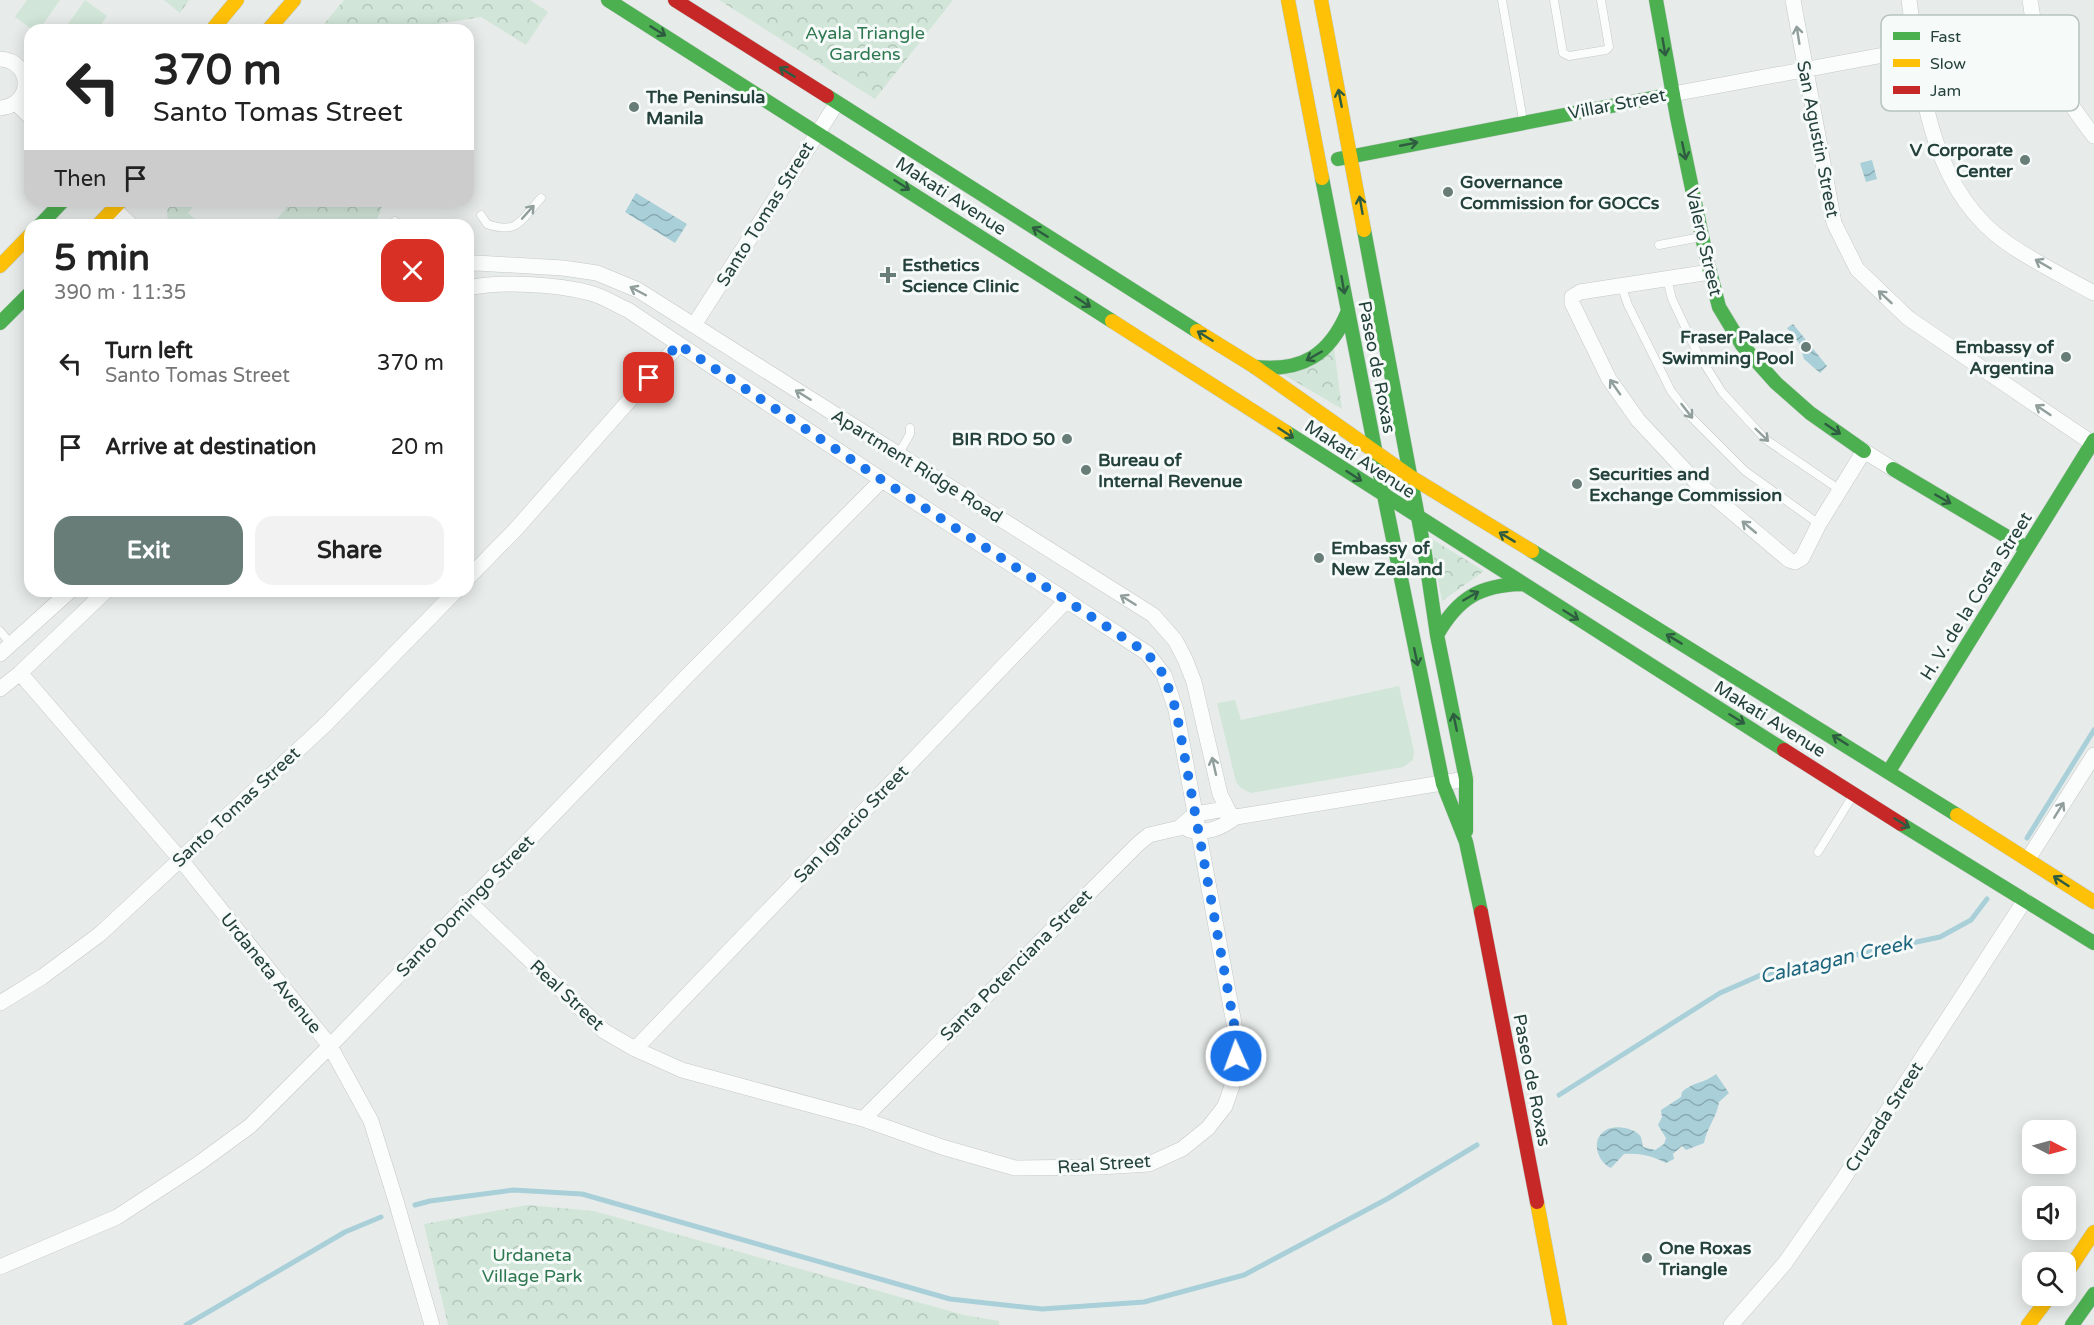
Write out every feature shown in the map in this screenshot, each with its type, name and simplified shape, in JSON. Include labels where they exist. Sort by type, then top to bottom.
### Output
[{"type":"main road","points":[[217,24],[237,0]]},
{"type":"main road","points":[[273,24],[294,0]]},
{"type":"main road","name":"Makati Avenue","points":[[608,0],[817,131],[1522,584],[2094,943]]},
{"type":"main road","name":"Makati Avenue","points":[[675,0],[1255,368],[1411,477],[1889,771],[2094,902]]},
{"type":"main road","name":"Paseo de Roxas","points":[[1288,0],[1384,495],[1443,784],[1466,842],[1490,953],[1560,1325]]},
{"type":"main road","name":"Paseo de Roxas","points":[[1321,0],[1411,477],[1437,635],[1466,779],[1466,842]]},
{"type":"main road","name":"Valero Street","points":[[1656,0],[1673,94],[1719,307],[1742,345],[1758,364],[1810,413],[1864,451]]},
{"type":"main road","name":"Villar Street","points":[[1319,163],[1673,94]]},
{"type":"main road","points":[[46,219],[57,207]]},
{"type":"main road","points":[[104,219],[115,207]]},
{"type":"main road","points":[[0,266],[24,241]]},
{"type":"main road","points":[[0,323],[24,299]]},
{"type":"main road","points":[[1255,368],[1287,368],[1311,359],[1334,339],[1343,326],[1348,311]]},
{"type":"main road","name":"H. V. de la Costa Street","points":[[1889,771],[2093,441]]},
{"type":"main road","name":"Valero Street","points":[[1893,470],[2026,548]]},
{"type":"main road","points":[[1437,635],[1451,612],[1471,595],[1487,587],[1522,584]]},
{"type":"main road","points":[[2076,1259],[2094,1232]]},
{"type":"main road","points":[[2072,1325],[2094,1294]]},
{"type":"main road","points":[[2028,1325],[2042,1306]]},
{"type":"street","name":"San Agustin Street","points":[[1793,0],[1834,223],[1857,268],[1908,318],[2093,441]]},
{"type":"street","points":[[1909,0],[1911,15]]},
{"type":"street","points":[[2030,0],[2032,15]]},
{"type":"street","name":"Villar Street","points":[[1673,94],[1881,55]]},
{"type":"street","points":[[0,59],[11,61],[18,66],[23,72],[24,80]]},
{"type":"street","points":[[0,108],[16,103],[24,91]]},
{"type":"street","points":[[16,103],[24,111]]},
{"type":"street","name":"Santo Tomas Street","points":[[694,325],[837,103]]},
{"type":"street","points":[[1927,111],[1930,126],[1953,184],[1987,226],[2006,242],[2094,293]]},
{"type":"street","points":[[2076,111],[2094,136]]},
{"type":"street","name":"Apartment Ridge Road","points":[[474,263],[563,268],[597,273],[638,290],[1143,609],[1175,640],[1185,659],[1194,682],[1220,794],[1231,813]]},
{"type":"street","points":[[1710,272],[1580,292],[1572,297],[1572,303],[1609,379],[1638,420],[1694,480],[1789,560],[1795,562],[1802,558],[1819,524],[1864,451]]},
{"type":"street","name":"Real Street","points":[[468,901],[604,1031],[635,1049],[682,1070],[863,1119],[942,1147],[1015,1168],[1149,1164],[1182,1149],[1208,1128],[1225,1106],[1232,1086],[1236,1056],[1235,1038],[1176,710],[1164,675],[1147,653],[628,310],[592,293],[552,285],[474,286]]},
{"type":"street","points":[[474,572],[516,529],[678,344]]},
{"type":"street","name":"Valero Street","points":[[1864,451],[1893,470]]},
{"type":"street","name":"Santo Domingo Street","points":[[0,1267],[117,1217],[198,1164],[250,1126],[687,676],[882,480]]},
{"type":"street","points":[[6,650],[63,597]]},
{"type":"street","points":[[0,689],[20,673],[100,597]]},
{"type":"street","name":"Santo Tomas Street","points":[[0,1003],[42,978],[100,933],[181,860],[325,725],[450,597]]},
{"type":"street","name":"San Ignacio Street","points":[[635,1049],[1067,600]]},
{"type":"street","name":"Urdaneta Avenue","points":[[20,673],[181,860],[330,1046],[371,1121],[432,1325]]},
{"type":"street","points":[[2028,859],[2094,755]]},
{"type":"street","name":"Santa Potenciana Street","points":[[863,1119],[1138,844],[1149,836],[1179,828],[1196,814],[1231,813],[1466,779]]},
{"type":"street","name":"Santa Potenciana Street","points":[[1179,828],[1198,832],[1223,827],[1231,813]]},
{"type":"street","name":"Cruzada Street","points":[[1731,1325],[1785,1263],[1840,1184],[2025,900]]},
{"type":"lane","points":[[1502,0],[1523,122]]},
{"type":"lane","points":[[1554,0],[1563,53],[1569,56],[1606,50],[1609,47],[1601,0]]},
{"type":"lane","points":[[481,215],[487,224],[502,230],[515,227],[541,198]]},
{"type":"lane","points":[[1659,245],[1703,237]]},
{"type":"lane","points":[[1667,279],[1672,299],[1697,352],[1722,392],[1765,439],[1840,490]]},
{"type":"lane","points":[[1621,285],[1671,390],[1692,418],[1745,471],[1819,524]]},
{"type":"lane","points":[[898,455],[910,434],[910,428]]},
{"type":"lane","points":[[0,631],[6,650]]},
{"type":"lane","points":[[1818,852],[1854,793]]},
{"type":"green space","points":[[27,0],[60,0],[43,24],[25,24],[15,17]]},
{"type":"green space","points":[[85,0],[107,16],[101,24],[68,24]]},
{"type":"green space","points":[[164,0],[189,0],[180,13]]},
{"type":"green space","points":[[344,0],[530,0],[548,12],[526,45],[481,17],[437,24],[324,24]]},
{"type":"green space","name":"Ayala Triangle Gardens","points":[[719,0],[953,0],[875,99]]},
{"type":"green space","points":[[170,207],[193,207],[188,213],[195,219],[168,219],[167,210]]},
{"type":"green space","points":[[287,207],[382,207],[377,219],[277,219]]},
{"type":"green space","points":[[1334,348],[1342,409],[1281,373]]},
{"type":"green space","points":[[1430,538],[1484,571],[1442,601]]},
{"type":"green space","points":[[1399,686],[1414,751],[1413,760],[1403,767],[1251,793],[1241,788],[1236,782],[1217,703],[1235,700],[1241,720]]},
{"type":"green space","name":"Urdaneta Village Park","points":[[527,1205],[594,1211],[964,1315],[999,1321],[999,1325],[448,1325],[424,1224]]},
{"type":"water","points":[[1872,160],[1877,179],[1866,182],[1860,163]]},
{"type":"water","points":[[636,193],[687,224],[675,243],[625,212]]},
{"type":"water","name":"Fraser Palace Swimming Pool","points":[[1793,324],[1827,366],[1820,373],[1804,359],[1799,343],[1787,328]]},
{"type":"water","points":[[1716,1074],[1729,1093],[1719,1102],[1704,1143],[1686,1150],[1682,1146],[1673,1154],[1674,1159],[1666,1163],[1635,1154],[1624,1154],[1611,1168],[1602,1161],[1597,1150],[1598,1139],[1610,1128],[1620,1127],[1635,1131],[1641,1137],[1643,1147],[1655,1150],[1664,1144],[1666,1138],[1658,1125],[1662,1117],[1661,1110],[1681,1097],[1682,1092],[1686,1089]]},
{"type":"waterway","name":"Calatagan Creek","points":[[2027,838],[2094,730]]},
{"type":"waterway","name":"Calatagan Creek","points":[[1559,1095],[1720,993],[1761,975],[1940,937],[1971,920],[1987,899]]},
{"type":"waterway","points":[[415,1205],[513,1190],[582,1194],[950,1299],[1042,1309],[1144,1302],[1244,1275],[1387,1199],[1477,1145]]},
{"type":"waterway","points":[[186,1325],[345,1232],[381,1217]]},
{"type":"traffic: fast","points":[[608,0],[1112,321]]},
{"type":"traffic: fast","points":[[1656,0],[1677,117],[1719,307],[1742,345],[1776,383],[1810,413],[1864,451]]},
{"type":"traffic: fast","points":[[1338,159],[1673,94]]},
{"type":"traffic: fast","points":[[827,96],[1197,331]]},
{"type":"traffic: fast","points":[[1322,178],[1443,784],[1466,842],[1481,912]]},
{"type":"traffic: fast","points":[[46,219],[57,207]]},
{"type":"traffic: fast","points":[[1364,230],[1425,554],[1437,635],[1466,779],[1466,831]]},
{"type":"traffic: fast","points":[[0,323],[24,299]]},
{"type":"traffic: fast","points":[[1255,367],[1287,367],[1312,357],[1332,339],[1348,311]]},
{"type":"traffic: fast","points":[[1286,432],[1784,750]]},
{"type":"traffic: fast","points":[[1889,771],[2094,440]]},
{"type":"traffic: fast","points":[[1893,469],[2026,548]]},
{"type":"traffic: fast","points":[[1532,551],[1957,815]]},
{"type":"traffic: fast","points":[[1437,635],[1453,612],[1472,596],[1494,587],[1522,584]]},
{"type":"traffic: fast","points":[[1901,824],[2094,943]]},
{"type":"traffic: fast","points":[[2072,1325],[2094,1294]]},
{"type":"traffic: slow","points":[[217,24],[237,0]]},
{"type":"traffic: slow","points":[[273,24],[294,0]]},
{"type":"traffic: slow","points":[[1288,0],[1322,178]]},
{"type":"traffic: slow","points":[[1321,0],[1364,230]]},
{"type":"traffic: slow","points":[[104,219],[115,207]]},
{"type":"traffic: slow","points":[[0,266],[24,241]]},
{"type":"traffic: slow","points":[[1112,321],[1286,432]]},
{"type":"traffic: slow","points":[[1197,331],[1255,367],[1411,477],[1532,551]]},
{"type":"traffic: slow","points":[[1957,815],[2094,902]]},
{"type":"traffic: slow","points":[[1537,1202],[1560,1325]]},
{"type":"traffic: slow","points":[[2076,1259],[2094,1232]]},
{"type":"traffic: slow","points":[[2028,1325],[2042,1306]]},
{"type":"traffic: jam","points":[[675,0],[827,96]]},
{"type":"traffic: jam","points":[[1784,750],[1901,824]]},
{"type":"traffic: jam","points":[[1481,912],[1537,1202]]},
{"type":"place","name":"The Peninsula Manila","points":[[634,107]]},
{"type":"place","name":"V Corporate Center","points":[[2025,160]]},
{"type":"place","name":"Governance Commission for GOCCs","points":[[1448,192]]},
{"type":"place","name":"Esthetics Science Clinic","points":[[888,275]]},
{"type":"place","name":"Fraser Palace Swimming Pool","points":[[1806,347]]},
{"type":"place","name":"Embassy of Argentina","points":[[2066,357]]},
{"type":"place","name":"BIR RDO 50","points":[[1067,439]]},
{"type":"place","name":"Bureau of Internal Revenue","points":[[1086,470]]},
{"type":"place","name":"Securities and Exchange Commission","points":[[1577,484]]},
{"type":"place","name":"Embassy of New Zealand","points":[[1319,558]]},
{"type":"place","name":"One Roxas Triangle","points":[[1647,1258]]},
{"type":"route","points":[[649,378],[678,344],[1147,653],[1164,675],[1176,710],[1235,1029],[1236,1056]]}]
